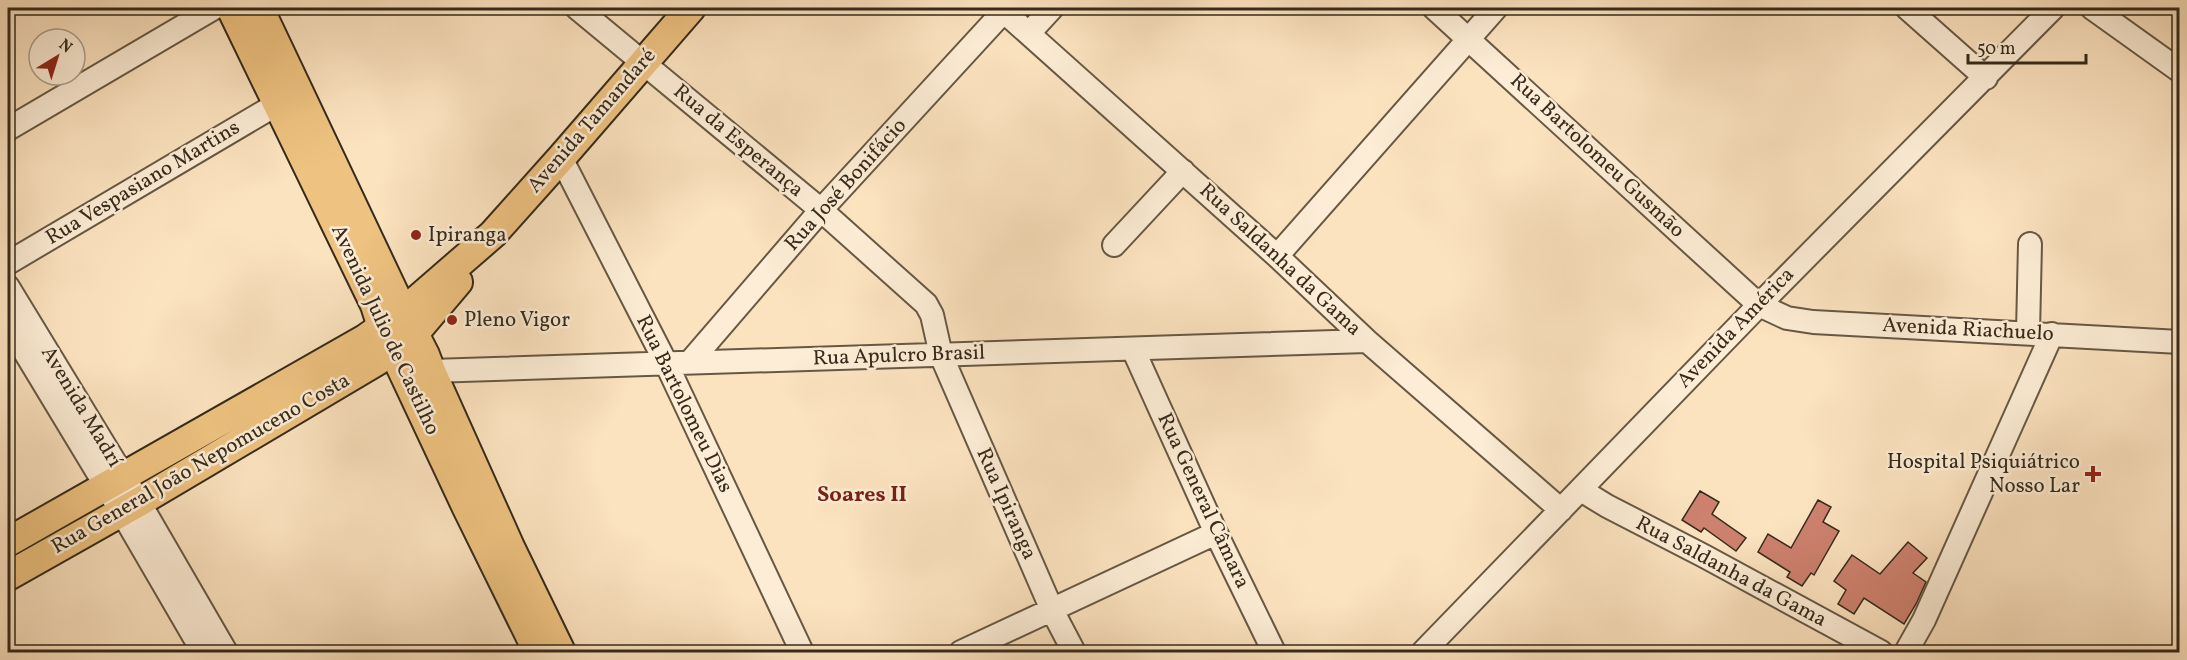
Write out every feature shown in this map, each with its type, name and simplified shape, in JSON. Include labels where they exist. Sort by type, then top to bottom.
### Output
[{"type":"main road","name":"Avenida Julio de Castilho","points":[[231,8],[375,305],[398,331],[425,355],[510,547],[540,651]]},
{"type":"main road","name":"Avenida Julio de Castilho","points":[[259,8],[398,331],[467,508],[540,651]]},
{"type":"main road","name":"Avenida Tamandaré","points":[[398,331],[462,277],[493,234],[691,8]]},
{"type":"main road","name":"Rua General João Nepomuceno Costa","points":[[8,542],[351,346],[398,331]]},
{"type":"main road","name":"Rua General João Nepomuceno Costa","points":[[8,576],[249,435],[398,331]]},
{"type":"main road","points":[[249,435],[239,425],[241,417],[338,364],[351,346]]},
{"type":"street","points":[[8,129],[214,8]]},
{"type":"street","name":"Rua da Esperança","points":[[577,8],[820,210],[926,304],[932,315],[941,355]]},
{"type":"street","points":[[1030,32],[1052,8]]},
{"type":"street","name":"Rua Bartolomeu Gusmão","points":[[1434,8],[1759,305]]},
{"type":"street","points":[[1277,256],[1496,8]]},
{"type":"street","points":[[1907,8],[1986,78]]},
{"type":"street","name":"Avenida América","points":[[1423,652],[1759,305],[2053,8]]},
{"type":"street","points":[[2092,8],[2180,71]]},
{"type":"street","name":"Rua Saldanha da Gama","points":[[1002,9],[1277,256],[1367,341],[1561,510]]},
{"type":"street","name":"Rua José Bonifácio","points":[[690,362],[820,210],[1002,9]]},
{"type":"street","name":"Rua Vespasiano Martins","points":[[8,263],[279,103]]},
{"type":"street","name":"Rua Bartolomeu Dias","points":[[561,158],[666,363],[802,652]]},
{"type":"street","points":[[1114,245],[1183,171]]},
{"type":"street","points":[[2028,332],[2030,244]]},
{"type":"street","name":"Avenida Madrí","points":[[8,287],[114,481]]},
{"type":"street","name":"Avenida Riachuelo","points":[[1759,305],[1787,318],[1813,322],[2180,342]]},
{"type":"street","name":"Avenida Madrí","points":[[8,324],[226,652]]},
{"type":"street","points":[[1906,652],[1924,620],[2052,334]]},
{"type":"street","name":"Rua Apulcro Brasil","points":[[431,371],[1367,341]]},
{"type":"street","name":"Rua General Câmara","points":[[1133,349],[1216,533],[1274,652]]},
{"type":"street","name":"Rua Ipiranga","points":[[941,355],[1052,610],[1074,652]]},
{"type":"street","name":"Rua Saldanha da Gama","points":[[1581,490],[1881,652]]},
{"type":"street","name":"Avenida Madrí","points":[[130,506],[203,652]]},
{"type":"street","points":[[961,652],[1216,533]]},
{"type":"building","points":[[1700,491],[1719,502],[1712,514],[1746,538],[1736,551],[1704,528],[1701,532],[1682,520]]},
{"type":"building","points":[[1818,500],[1831,507],[1823,522],[1839,531],[1814,575],[1811,573],[1802,586],[1787,577],[1790,572],[1758,552],[1768,534],[1791,548]]},
{"type":"building","points":[[1908,542],[1927,558],[1913,573],[1926,582],[1904,624],[1864,598],[1854,614],[1838,604],[1846,590],[1834,581],[1852,555],[1880,574]]},
{"type":"place","name":"Ipiranga","points":[[416,235]]},
{"type":"place","name":"Pleno Vigor","points":[[452,320]]},
{"type":"place","name":"Hospital Psiquiátrico Nosso Lar","points":[[2093,474]]},
{"type":"district","name":"Soares II","points":[[862,495]]}]
